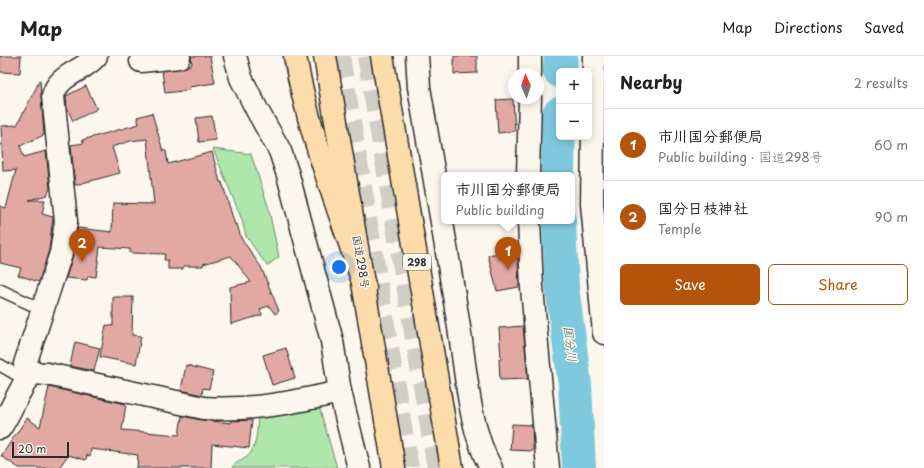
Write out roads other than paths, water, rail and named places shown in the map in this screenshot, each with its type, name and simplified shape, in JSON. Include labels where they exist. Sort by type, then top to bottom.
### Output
[{"type":"highway","points":[[295,56],[321,155],[365,288]]},
{"type":"highway","name":"国道298号","points":[[325,56],[394,468]]},
{"type":"highway","name":"298","points":[[382,56],[452,468]]},
{"type":"street","points":[[0,428],[9,415],[29,376],[25,364],[61,253],[66,221],[54,96],[55,87],[60,81],[96,56]]},
{"type":"street","points":[[235,56],[244,84],[280,151],[332,341],[340,392],[359,468]]},
{"type":"street","points":[[417,56],[420,95],[441,220]]},
{"type":"street","points":[[530,56],[530,68]]},
{"type":"street","points":[[594,56],[592,204],[604,333]]},
{"type":"street","points":[[528,172],[530,104]]},
{"type":"street","points":[[442,224],[467,385],[479,441],[491,468]]},
{"type":"street","points":[[529,224],[532,288],[548,468]]},
{"type":"street","points":[[29,376],[47,374],[204,408],[223,409],[268,407],[340,392]]},
{"type":"lane","points":[[0,290],[43,310]]},
{"type":"lane","points":[[0,365],[29,376]]},
{"type":"waterway","name":"国分川","points":[[560,68],[561,56]]},
{"type":"waterway","name":"国分川","points":[[558,172],[559,140]]},
{"type":"waterway","name":"国分川","points":[[559,224],[562,287],[575,385],[579,468]]},
{"type":"tunnel","points":[[339,56],[408,468]]},
{"type":"tunnel","points":[[368,56],[438,468]]},
{"type":"place","name":"国分日枝神社","points":[[82,262]]},
{"type":"place","name":"市川国分郵便局","points":[[508,270]]}]
